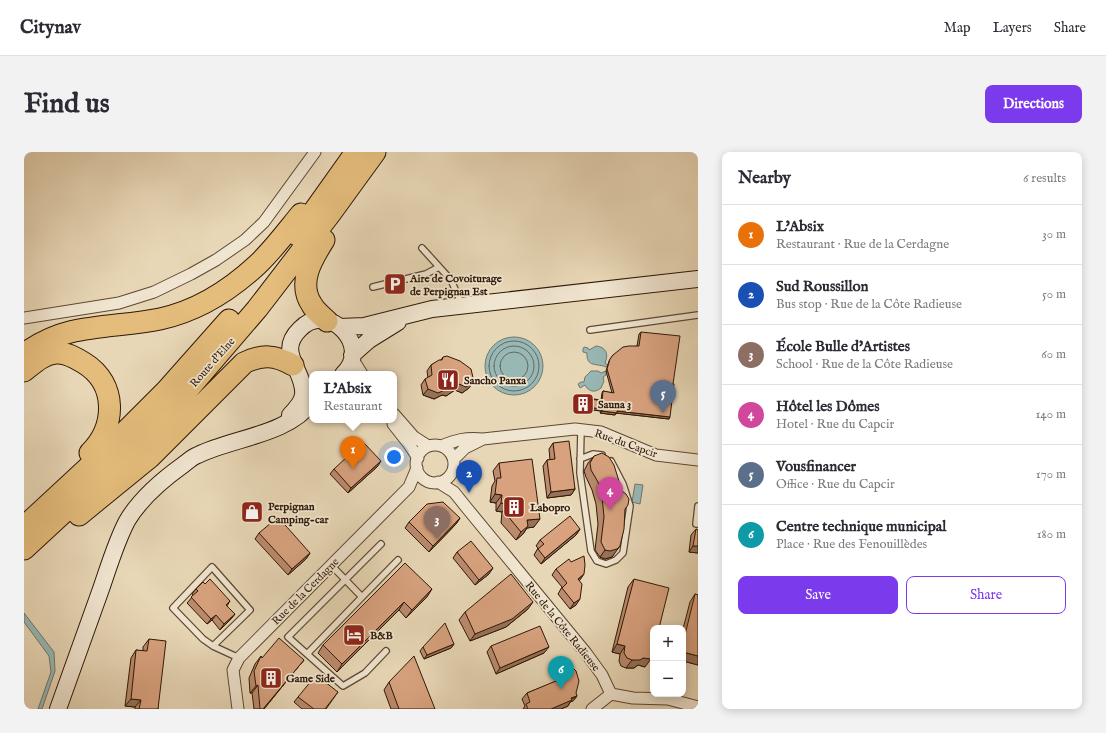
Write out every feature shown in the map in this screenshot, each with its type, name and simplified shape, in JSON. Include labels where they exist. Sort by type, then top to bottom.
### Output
[{"type":"highway","points":[[24,354],[41,343],[70,332],[160,319],[179,314],[210,300],[229,288],[258,264],[352,152]]},
{"type":"highway","name":"Route d'Elne","points":[[24,527],[106,451],[176,380],[246,300],[295,238],[356,152]]},
{"type":"highway","name":"Route d'Elne","points":[[24,549],[77,500],[178,401],[257,309],[330,214],[375,152]]},
{"type":"highway","points":[[334,324],[312,306],[306,295],[305,278],[311,261],[332,227],[385,152]]},
{"type":"highway","points":[[24,371],[41,358],[56,353],[75,357],[93,368],[105,384],[109,401],[109,416],[105,433],[98,446],[24,518]]},
{"type":"highway","points":[[24,560],[150,457],[244,363],[260,356],[271,356],[286,361],[295,368]]},
{"type":"main road","points":[[269,430],[285,420],[296,409],[303,395],[302,382],[290,356],[294,337],[300,329],[308,323],[317,320],[334,324],[364,326],[415,312],[462,305],[698,279]]},
{"type":"main road","points":[[352,357],[369,340],[415,312]]},
{"type":"main road","points":[[334,324],[348,334],[352,344],[352,357],[349,366],[345,371]]},
{"type":"main road","points":[[295,368],[302,376],[309,380]]},
{"type":"main road","points":[[58,709],[115,551],[128,520],[146,496],[169,475],[197,455],[291,421],[309,406]]},
{"type":"street","points":[[24,318],[119,303],[154,292],[216,260],[244,240],[264,222],[315,152]]},
{"type":"street","points":[[352,357],[360,371]]},
{"type":"street","points":[[397,417],[414,437],[428,446]]},
{"type":"street","points":[[392,423],[408,443],[423,478],[454,492]]},
{"type":"street","name":"Rue du Capcir","points":[[441,446],[470,437],[483,439],[575,429],[601,432],[656,455],[698,460]]},
{"type":"street","name":"Rue du Capcir","points":[[454,459],[465,448],[483,439]]},
{"type":"street","points":[[417,463],[424,449],[428,446],[441,446],[449,451],[454,459],[452,472],[449,477],[444,480],[433,482]]},
{"type":"street","name":"Rue de la Cerdagne","points":[[238,709],[233,670],[239,658],[409,487],[417,463]]},
{"type":"street","points":[[452,472],[454,492]]},
{"type":"street","name":"Rue de la Cerdagne","points":[[409,487],[433,482]]},
{"type":"street","name":"Rue de la Côte Radieuse","points":[[454,492],[586,653],[602,675],[611,694]]},
{"type":"street","points":[[592,709],[611,694],[633,698],[668,699],[698,707]]},
{"type":"lane","points":[[422,248],[451,280],[462,305]]},
{"type":"lane","points":[[373,287],[426,274],[439,267]]},
{"type":"lane","points":[[590,330],[698,314]]},
{"type":"lane","points":[[580,459],[593,454],[604,456],[612,462],[623,484],[630,506],[623,553],[616,560],[606,564],[597,561],[591,551],[580,474],[580,459],[581,430]]},
{"type":"lane","points":[[698,506],[696,524],[698,524]]},
{"type":"lane","points":[[381,544],[288,637],[343,686],[365,673],[386,651]]},
{"type":"lane","points":[[307,654],[398,560]]},
{"type":"lane","points":[[331,565],[362,597]]},
{"type":"lane","points":[[214,646],[250,610],[212,568],[173,608],[203,640],[214,646],[239,658]]},
{"type":"water","points":[[508,337],[520,337],[535,345],[543,360],[543,372],[535,387],[520,395],[508,395],[493,387],[485,372],[485,360],[493,345]]},
{"type":"water","points":[[596,346],[604,349],[607,354],[605,363],[608,365],[606,367],[590,363],[587,358],[587,353],[583,352],[584,347],[588,348],[589,350]]},
{"type":"water","points":[[591,371],[598,371],[601,373],[606,371],[601,388],[597,391],[590,390],[585,385],[580,388],[578,384],[584,382],[585,377]]},
{"type":"water","points":[[635,484],[643,485],[640,504],[632,502]]},
{"type":"water","points":[[24,613],[54,652],[55,671],[42,709],[38,709],[51,672],[49,656],[24,622]]},
{"type":"building","points":[[641,332],[680,336],[670,417],[617,411],[617,413],[602,411],[602,409],[579,406],[580,397],[602,401],[603,391],[614,393],[607,369],[610,359],[623,347],[639,346]]},
{"type":"building","name":"Sancho Panxa","points":[[447,356],[460,361],[471,369],[474,382],[466,387],[459,384],[451,390],[447,389],[438,393],[428,389],[425,379],[432,375],[431,365]]},
{"type":"building","points":[[569,441],[575,489],[551,492],[547,460],[555,459],[553,443]]},
{"type":"building","points":[[363,442],[381,461],[351,488],[334,469]]},
{"type":"building","points":[[602,453],[609,457],[614,465],[622,491],[629,499],[628,505],[625,509],[624,529],[620,546],[617,549],[610,551],[605,550],[601,542],[604,517],[602,496],[598,482],[591,470],[590,463],[594,456]]},
{"type":"building","name":"Labopro","points":[[532,459],[540,519],[527,520],[528,526],[521,532],[507,515],[508,504],[501,503],[502,495],[495,494],[497,478],[501,478],[499,463]]},
{"type":"building","points":[[443,502],[460,518],[433,546],[409,522],[427,504]]},
{"type":"building","points":[[570,516],[580,529],[545,558],[538,549],[544,544],[540,540]]},
{"type":"building","points":[[278,517],[310,553],[292,569],[259,533]]},
{"type":"building","points":[[696,529],[698,530],[698,546],[693,546]]},
{"type":"building","points":[[471,541],[493,568],[479,580],[457,552]]},
{"type":"building","points":[[584,556],[584,574],[578,579],[582,584],[580,599],[574,603],[562,588],[567,583],[556,569],[569,559],[571,562]]},
{"type":"building","name":"B&B","points":[[405,563],[432,589],[412,610],[404,602],[342,664],[323,645]]},
{"type":"building","points":[[511,574],[533,602],[512,619],[475,634],[465,612]]},
{"type":"building","points":[[210,579],[230,601],[226,605],[235,614],[224,624],[216,615],[211,619],[191,597],[198,591],[196,589],[203,582],[205,584]]},
{"type":"building","points":[[634,579],[669,588],[660,625],[650,625],[650,659],[643,658],[640,660],[632,660],[627,658],[624,653],[625,646],[617,644]]},
{"type":"building","points":[[695,594],[698,595],[698,656],[686,653],[686,631]]},
{"type":"building","points":[[445,623],[454,644],[427,655],[423,647]]},
{"type":"building","points":[[540,626],[549,647],[500,668],[491,646]]},
{"type":"building","name":"Game Side","points":[[279,638],[304,660],[263,709],[260,709],[258,685],[256,686],[254,671],[261,656],[262,658]]},
{"type":"building","points":[[149,639],[166,641],[158,709],[139,709],[141,700],[131,699],[136,650],[147,651]]},
{"type":"building","points":[[414,656],[435,709],[399,709],[389,682]]},
{"type":"building","points":[[555,661],[571,666],[576,671],[579,681],[576,693],[577,696],[571,698],[572,700],[551,709],[528,709],[526,704],[530,702],[527,693],[563,678]]},
{"type":"building","points":[[316,675],[338,692],[325,709],[314,709],[298,697]]},
{"type":"place","name":"Aire de Covoiturage de Perpignan Est","points":[[395,284]]},
{"type":"place","name":"Sancho Panxa","points":[[448,380]]},
{"type":"place","name":"Sauna 3","points":[[583,404]]},
{"type":"place","name":"Vousfinancer","points":[[663,413]]},
{"type":"place","name":"L'Absix","points":[[353,469]]},
{"type":"place","name":"Sud Roussillon","points":[[469,493]]},
{"type":"place","name":"Labopro","points":[[514,507]]},
{"type":"place","name":"Hôtel les Dômes","points":[[610,510]]},
{"type":"place","name":"Perpignan Camping-car","points":[[252,512]]},
{"type":"place","name":"École Bulle d'Artistes","points":[[437,539]]},
{"type":"place","name":"B&B","points":[[354,635]]},
{"type":"place","name":"Game Side","points":[[271,678]]},
{"type":"place","name":"Centre technique municipal","points":[[561,689]]}]
